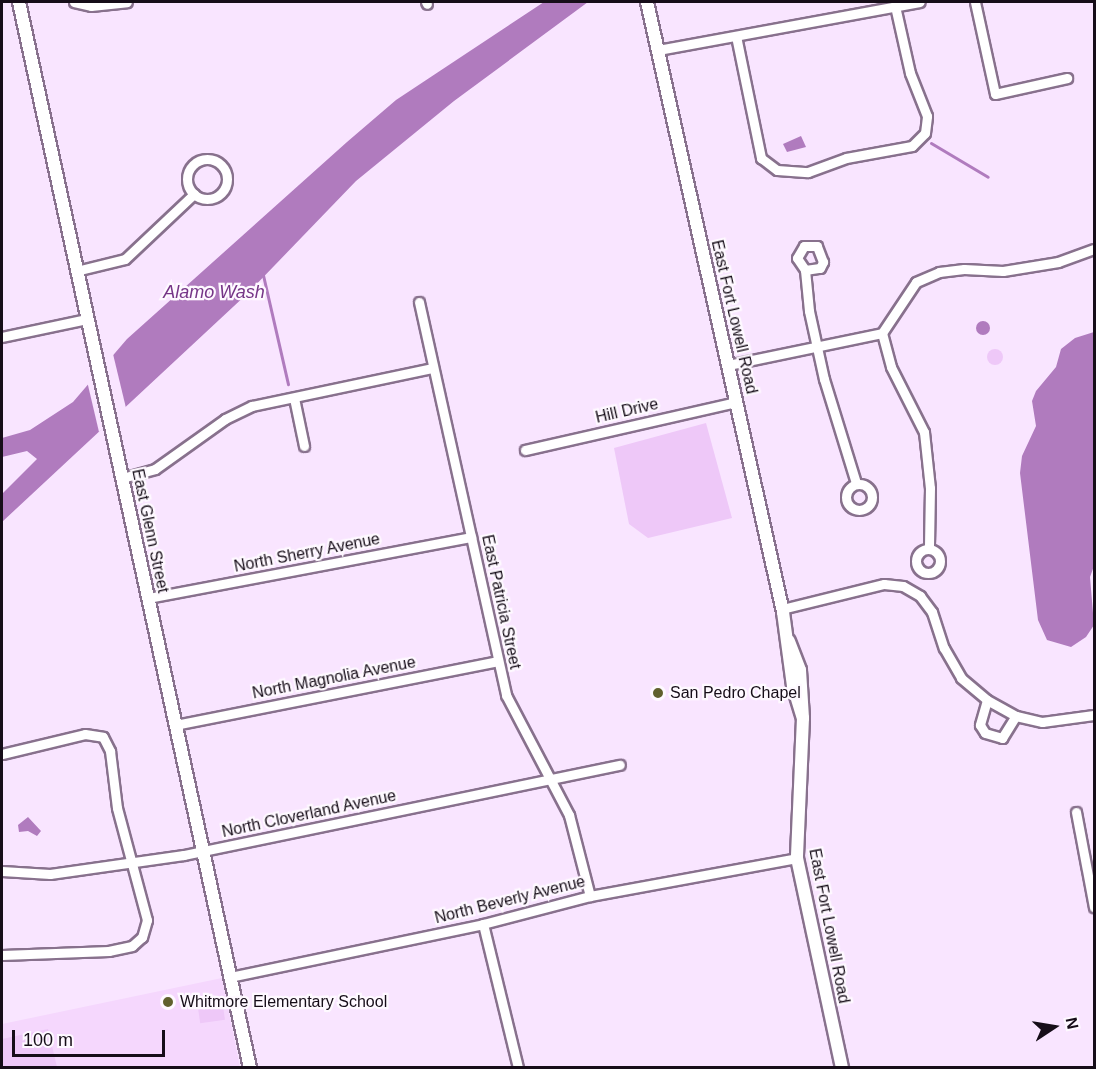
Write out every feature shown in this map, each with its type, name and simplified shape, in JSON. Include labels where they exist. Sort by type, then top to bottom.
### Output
[{"type":"street","name":"East Glenn Street","points":[[19,2],[250,1068]]},
{"type":"street","points":[[74,2],[90,6],[127,2]]},
{"type":"street","name":"East Fort Lowell Road","points":[[647,2],[789,641],[793,686],[803,718],[797,858],[842,1068]]},
{"type":"street","points":[[658,50],[920,2]]},
{"type":"street","points":[[975,2],[995,94],[1067,78]]},
{"type":"street","points":[[736,36],[761,158],[777,170],[808,172],[846,158],[912,146],[925,133],[927,116],[910,73],[895,6]]},
{"type":"street","points":[[206,159],[222,165],[227,180],[219,195],[210,199],[194,194],[187,183],[190,168],[206,159]]},
{"type":"street","points":[[76,271],[125,259],[194,194]]},
{"type":"street","points":[[728,365],[882,333],[915,282],[939,272],[964,268],[1003,271],[1058,262],[1095,249]]},
{"type":"street","points":[[806,270],[817,345],[856,483]]},
{"type":"street","name":"East Patricia Street","points":[[419,302],[506,694],[549,780],[569,814],[590,896]]},
{"type":"street","points":[[2,337],[87,319]]},
{"type":"street","points":[[882,333],[891,368],[924,432],[930,488],[929,548]]},
{"type":"street","points":[[122,478],[155,469],[242,411],[432,368]]},
{"type":"street","points":[[294,398],[304,446]]},
{"type":"street","name":"Hill Drive","points":[[525,450],[736,402]]},
{"type":"street","name":"North Sherry Avenue","points":[[148,598],[471,537]]},
{"type":"street","points":[[782,609],[884,584],[903,586],[920,596],[932,612],[944,648],[961,678],[987,700],[1016,716],[1042,722],[1095,715]]},
{"type":"street","name":"North Magnolia Avenue","points":[[176,724],[498,661]]},
{"type":"street","points":[[987,700],[980,725],[985,733],[1002,738],[1016,716]]},
{"type":"street","points":[[2,754],[85,734],[103,737],[110,751],[117,808],[134,863],[147,920],[142,937],[132,946],[109,951],[2,955]]},
{"type":"street","name":"North Cloverland Avenue","points":[[2,871],[50,874],[134,863],[203,851],[620,765]]},
{"type":"street","points":[[1076,812],[1095,907]]},
{"type":"street","name":"North Beverly Avenue","points":[[230,976],[483,924],[590,896],[797,858]]},
{"type":"street","points":[[483,924],[518,1068]]},
{"type":"shaded area","points":[[992,349],[998,349],[1003,357],[1001,363],[992,365],[987,360],[987,354]]},
{"type":"shaded area","points":[[706,423],[732,518],[648,538],[629,524],[614,448]]},
{"type":"shaded area","name":"Whitmore Elementary School","points":[[222,978],[240,1067],[2,1067],[2,1024]]},
{"type":"shaded area","points":[[223,1006],[225,1020],[200,1023],[198,1009]]},
{"type":"shaded area","points":[[48,1029],[57,1067],[2,1067],[2,1039]]},
{"type":"water","name":"Alamo Wash","points":[[544,2],[588,2],[454,101],[356,181],[248,293],[2,522],[2,494],[37,459],[27,451],[2,457],[2,438],[30,430],[73,402],[127,339],[396,100]]},
{"type":"water","points":[[801,136],[806,147],[787,152],[783,144]]},
{"type":"water","points":[[980,321],[986,321],[990,328],[986,335],[980,335],[976,331],[976,325]]},
{"type":"water","points":[[1094,332],[1094,566],[1090,577],[1094,625],[1086,637],[1071,647],[1047,640],[1038,620],[1020,473],[1022,456],[1036,426],[1032,401],[1036,391],[1056,367],[1061,349],[1075,338]]},
{"type":"water","points":[[28,817],[41,831],[37,836],[28,831],[19,832],[18,825]]},
{"type":"pier","points":[[113,354],[126,408],[99,432],[87,381]]},
{"type":"waterway","points":[[931,143],[988,177]]},
{"type":"waterway","points":[[263,275],[288,384]]},
{"type":"place","name":"San Pedro Chapel","points":[[658,693]]},
{"type":"place","name":"Whitmore Elementary School","points":[[168,1002]]}]
